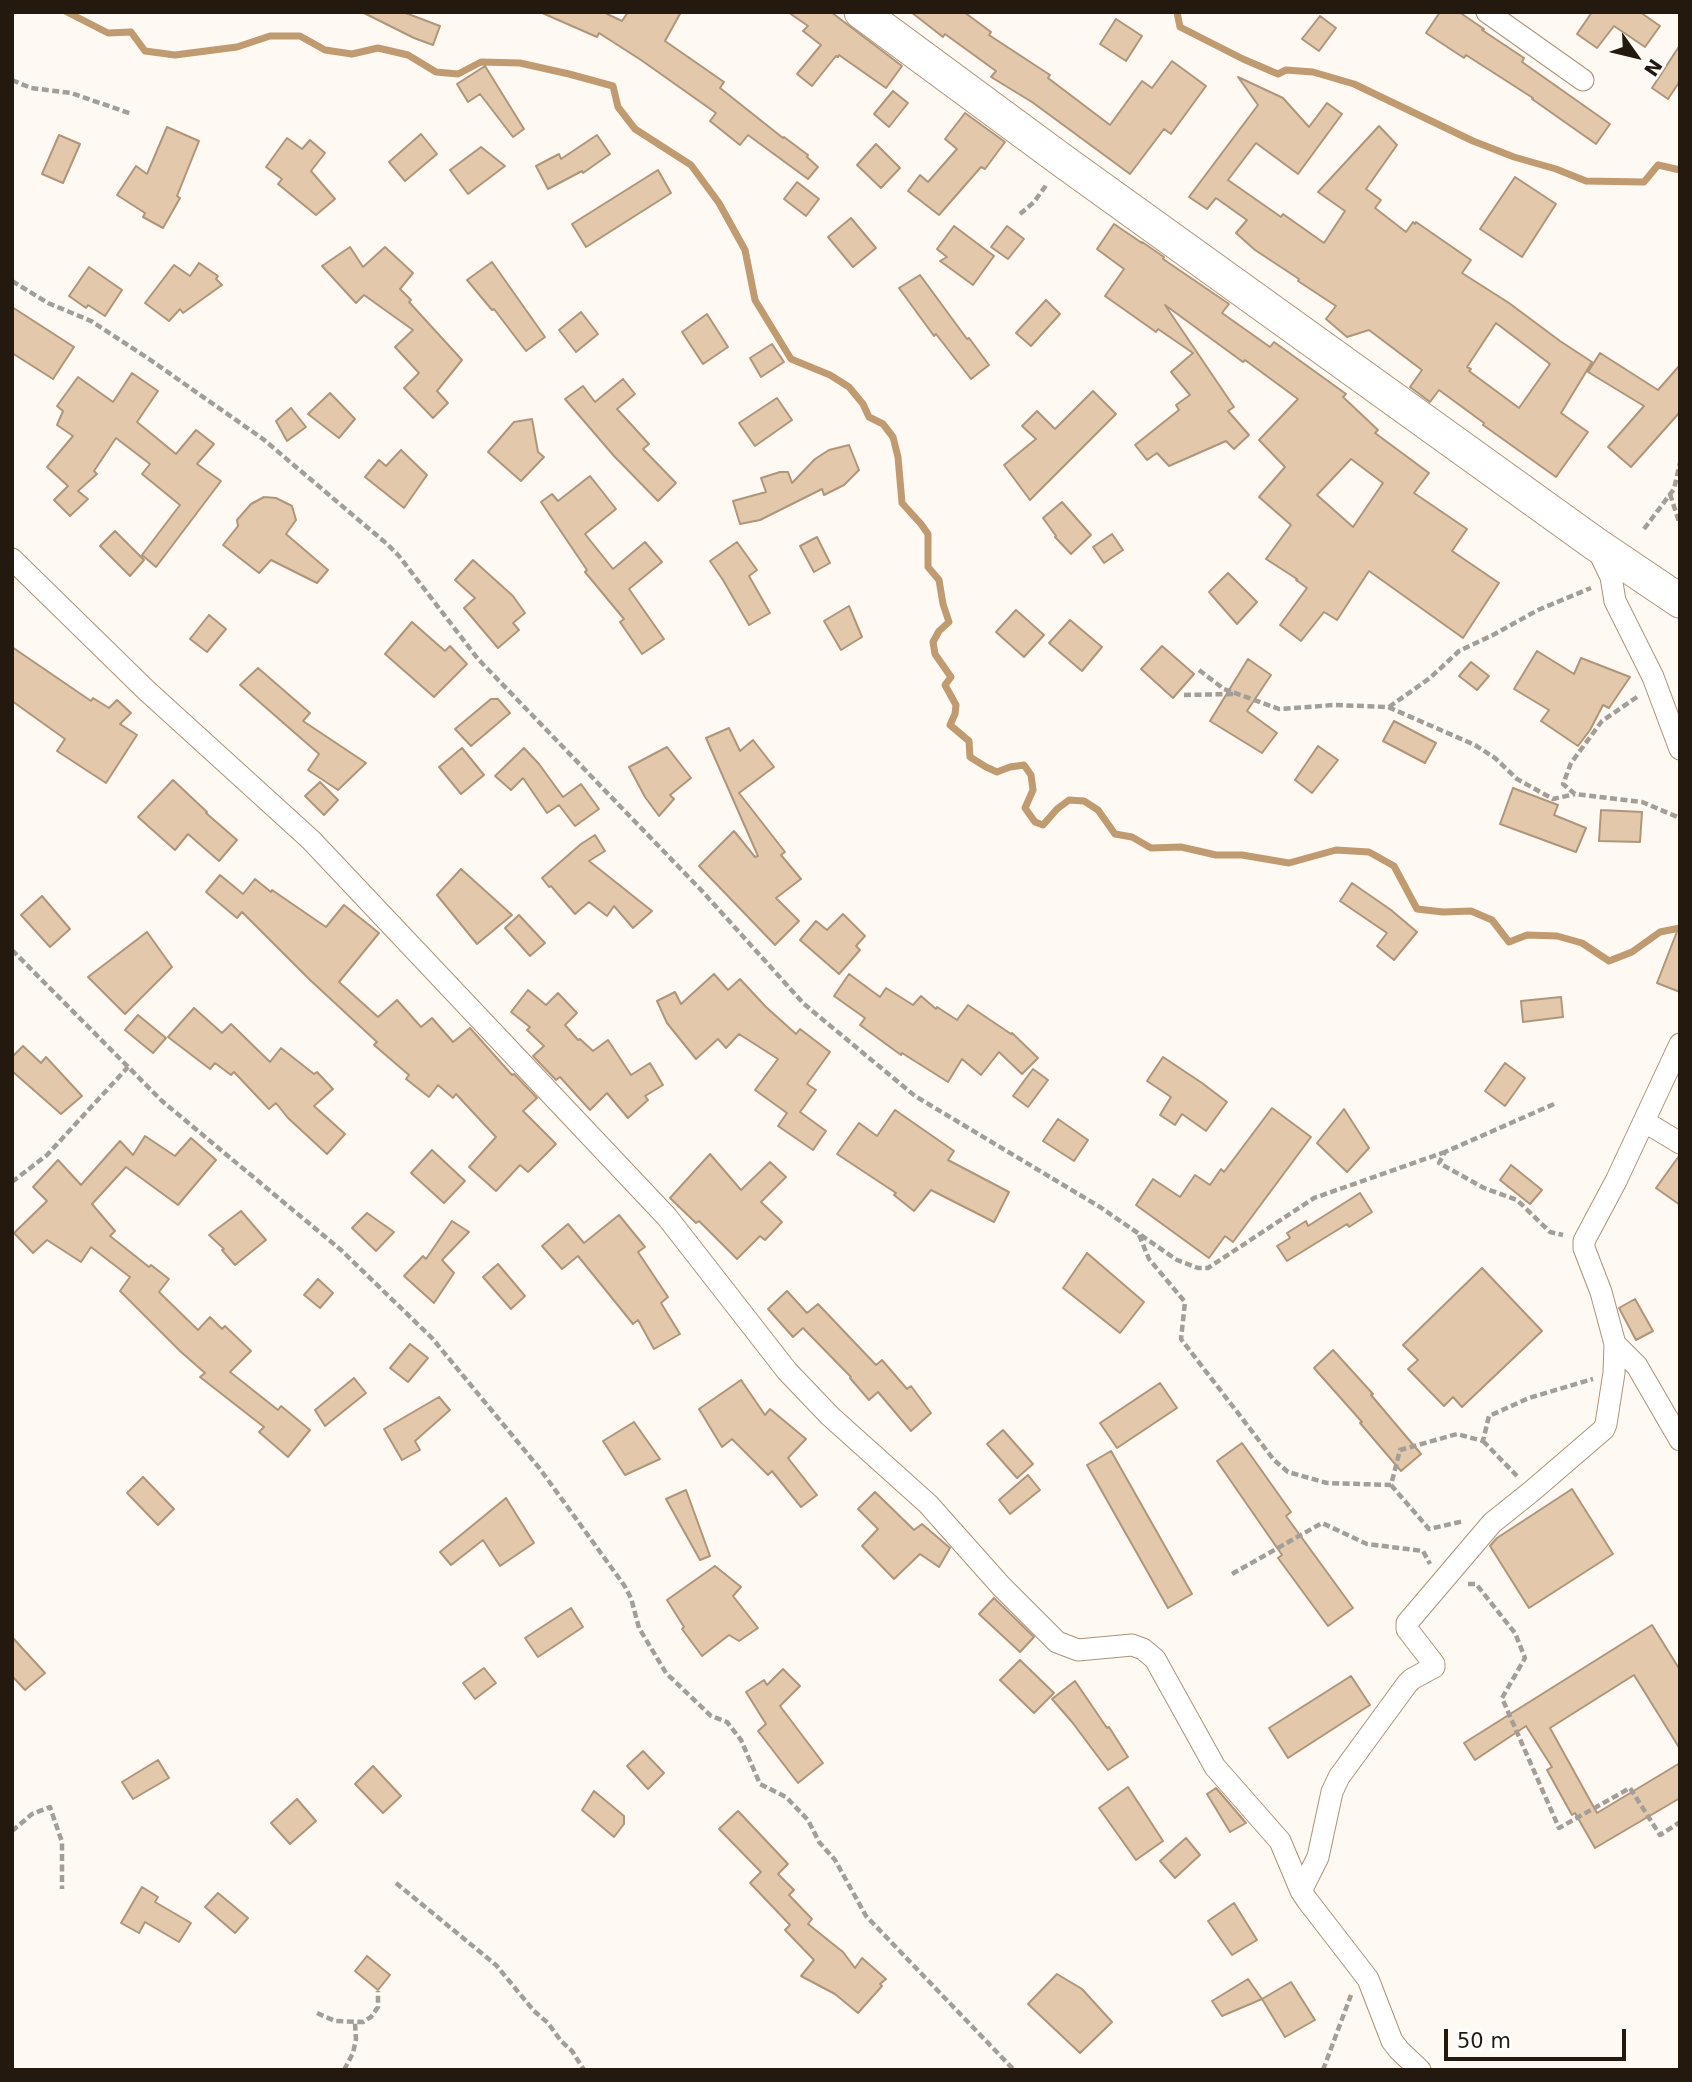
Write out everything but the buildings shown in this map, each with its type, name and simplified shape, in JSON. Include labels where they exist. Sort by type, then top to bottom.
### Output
[{"type":"main road","points":[[861,12],[1063,161],[1594,543],[1680,601]]},
{"type":"street","points":[[1487,12],[1583,80]]},
{"type":"street","points":[[1594,543],[1612,581],[1615,601],[1656,684],[1680,749]]},
{"type":"street","points":[[12,559],[146,690],[312,839],[667,1217],[787,1371],[830,1416],[928,1504],[1001,1587],[1058,1642],[1078,1650],[1132,1645],[1155,1658],[1215,1767],[1280,1842],[1301,1891],[1368,1979],[1398,2050],[1420,2070]]},
{"type":"street","points":[[1301,1891],[1318,1857],[1332,1792],[1339,1777],[1406,1684],[1434,1667],[1406,1625],[1492,1523],[1604,1429],[1614,1373],[1615,1344],[1584,1241],[1616,1181],[1680,1044]]},
{"type":"street","points":[[1644,1122],[1680,1143]]},
{"type":"street","points":[[1615,1344],[1637,1366],[1680,1440]]},
{"type":"path","points":[[12,80],[31,88],[71,93],[132,114]]},
{"type":"path","points":[[1020,214],[1034,202],[1063,161]]},
{"type":"path","points":[[12,281],[48,303],[92,321],[195,391],[263,439],[387,544],[478,659],[702,891],[804,1004],[915,1096],[1100,1207],[1177,1260],[1198,1268],[1208,1268],[1314,1198],[1445,1152],[1554,1104]]},
{"type":"path","points":[[1644,529],[1674,489],[1680,463]]},
{"type":"path","points":[[1670,494],[1680,525]]},
{"type":"path","points":[[1388,707],[1430,678],[1460,651],[1538,610],[1612,581]]},
{"type":"path","points":[[1199,670],[1224,689],[1279,709],[1334,705],[1388,707],[1475,745],[1495,758],[1517,779],[1553,799],[1575,794],[1642,802],[1680,818]]},
{"type":"path","points":[[1575,794],[1563,783],[1572,763],[1602,721],[1656,684]]},
{"type":"path","points":[[1184,695],[1238,694]]},
{"type":"path","points":[[12,950],[162,1101],[341,1250],[432,1338],[540,1469],[624,1585],[631,1598],[639,1628],[666,1673],[711,1716],[727,1722],[741,1740],[760,1784],[786,1797],[808,1820],[819,1842],[835,1860],[866,1916],[1014,2070]]},
{"type":"path","points":[[12,1182],[47,1155],[128,1067]]},
{"type":"path","points":[[1445,1152],[1440,1163],[1484,1188],[1517,1200],[1550,1232],[1584,1241]]},
{"type":"path","points":[[1138,1233],[1149,1259],[1185,1302],[1181,1339],[1273,1460],[1288,1472],[1327,1483],[1391,1485],[1429,1528],[1475,1518],[1492,1523]]},
{"type":"path","points":[[1483,1441],[1489,1416],[1529,1398],[1614,1373]]},
{"type":"path","points":[[1391,1485],[1400,1450],[1457,1434],[1483,1441],[1532,1491]]},
{"type":"path","points":[[1232,1574],[1322,1523],[1367,1544],[1423,1551],[1441,1585],[1476,1584],[1515,1633],[1525,1658],[1502,1698],[1559,1828],[1630,1788],[1660,1835],[1680,1822]]},
{"type":"path","points":[[12,1830],[32,1814],[50,1807],[62,1843],[62,1889]]},
{"type":"path","points":[[396,1883],[496,1965],[572,2051],[584,2070]]},
{"type":"path","points":[[1322,2070],[1361,1968]]},
{"type":"path","points":[[317,2013],[335,2021],[363,2022],[371,2017],[378,2007],[379,1991]]},
{"type":"path","points":[[344,2070],[353,2053],[355,2023]]},
{"type":"waterway","points":[[67,12],[108,33],[131,32],[145,51],[175,55],[237,47],[270,36],[300,36],[325,50],[352,54],[378,48],[408,55],[436,72],[458,74],[481,62],[520,63],[613,86],[618,107],[635,129],[691,165],[719,203],[745,250],[755,300],[791,359],[830,375],[849,387],[863,404],[869,417],[883,424],[893,437],[898,457],[902,503],[928,534],[928,567],[939,580],[949,622],[939,631],[933,642],[935,654],[951,677],[945,685],[956,705],[950,725],[969,741],[970,757],[986,767],[997,772],[1024,765],[1031,775],[1033,790],[1025,808],[1035,822],[1043,825],[1069,800],[1084,801],[1098,810],[1115,834],[1132,837],[1151,848],[1181,847],[1216,855],[1242,855],[1289,863],[1336,850],[1369,852],[1394,866],[1417,909],[1471,911],[1492,920],[1509,942],[1527,935],[1557,936],[1582,943],[1609,961],[1632,952],[1660,932],[1680,928]]},
{"type":"waterway","points":[[1177,12],[1180,27],[1278,74],[1286,70],[1313,72],[1354,84],[1473,141],[1586,181],[1644,182],[1658,165],[1680,170]]}]
